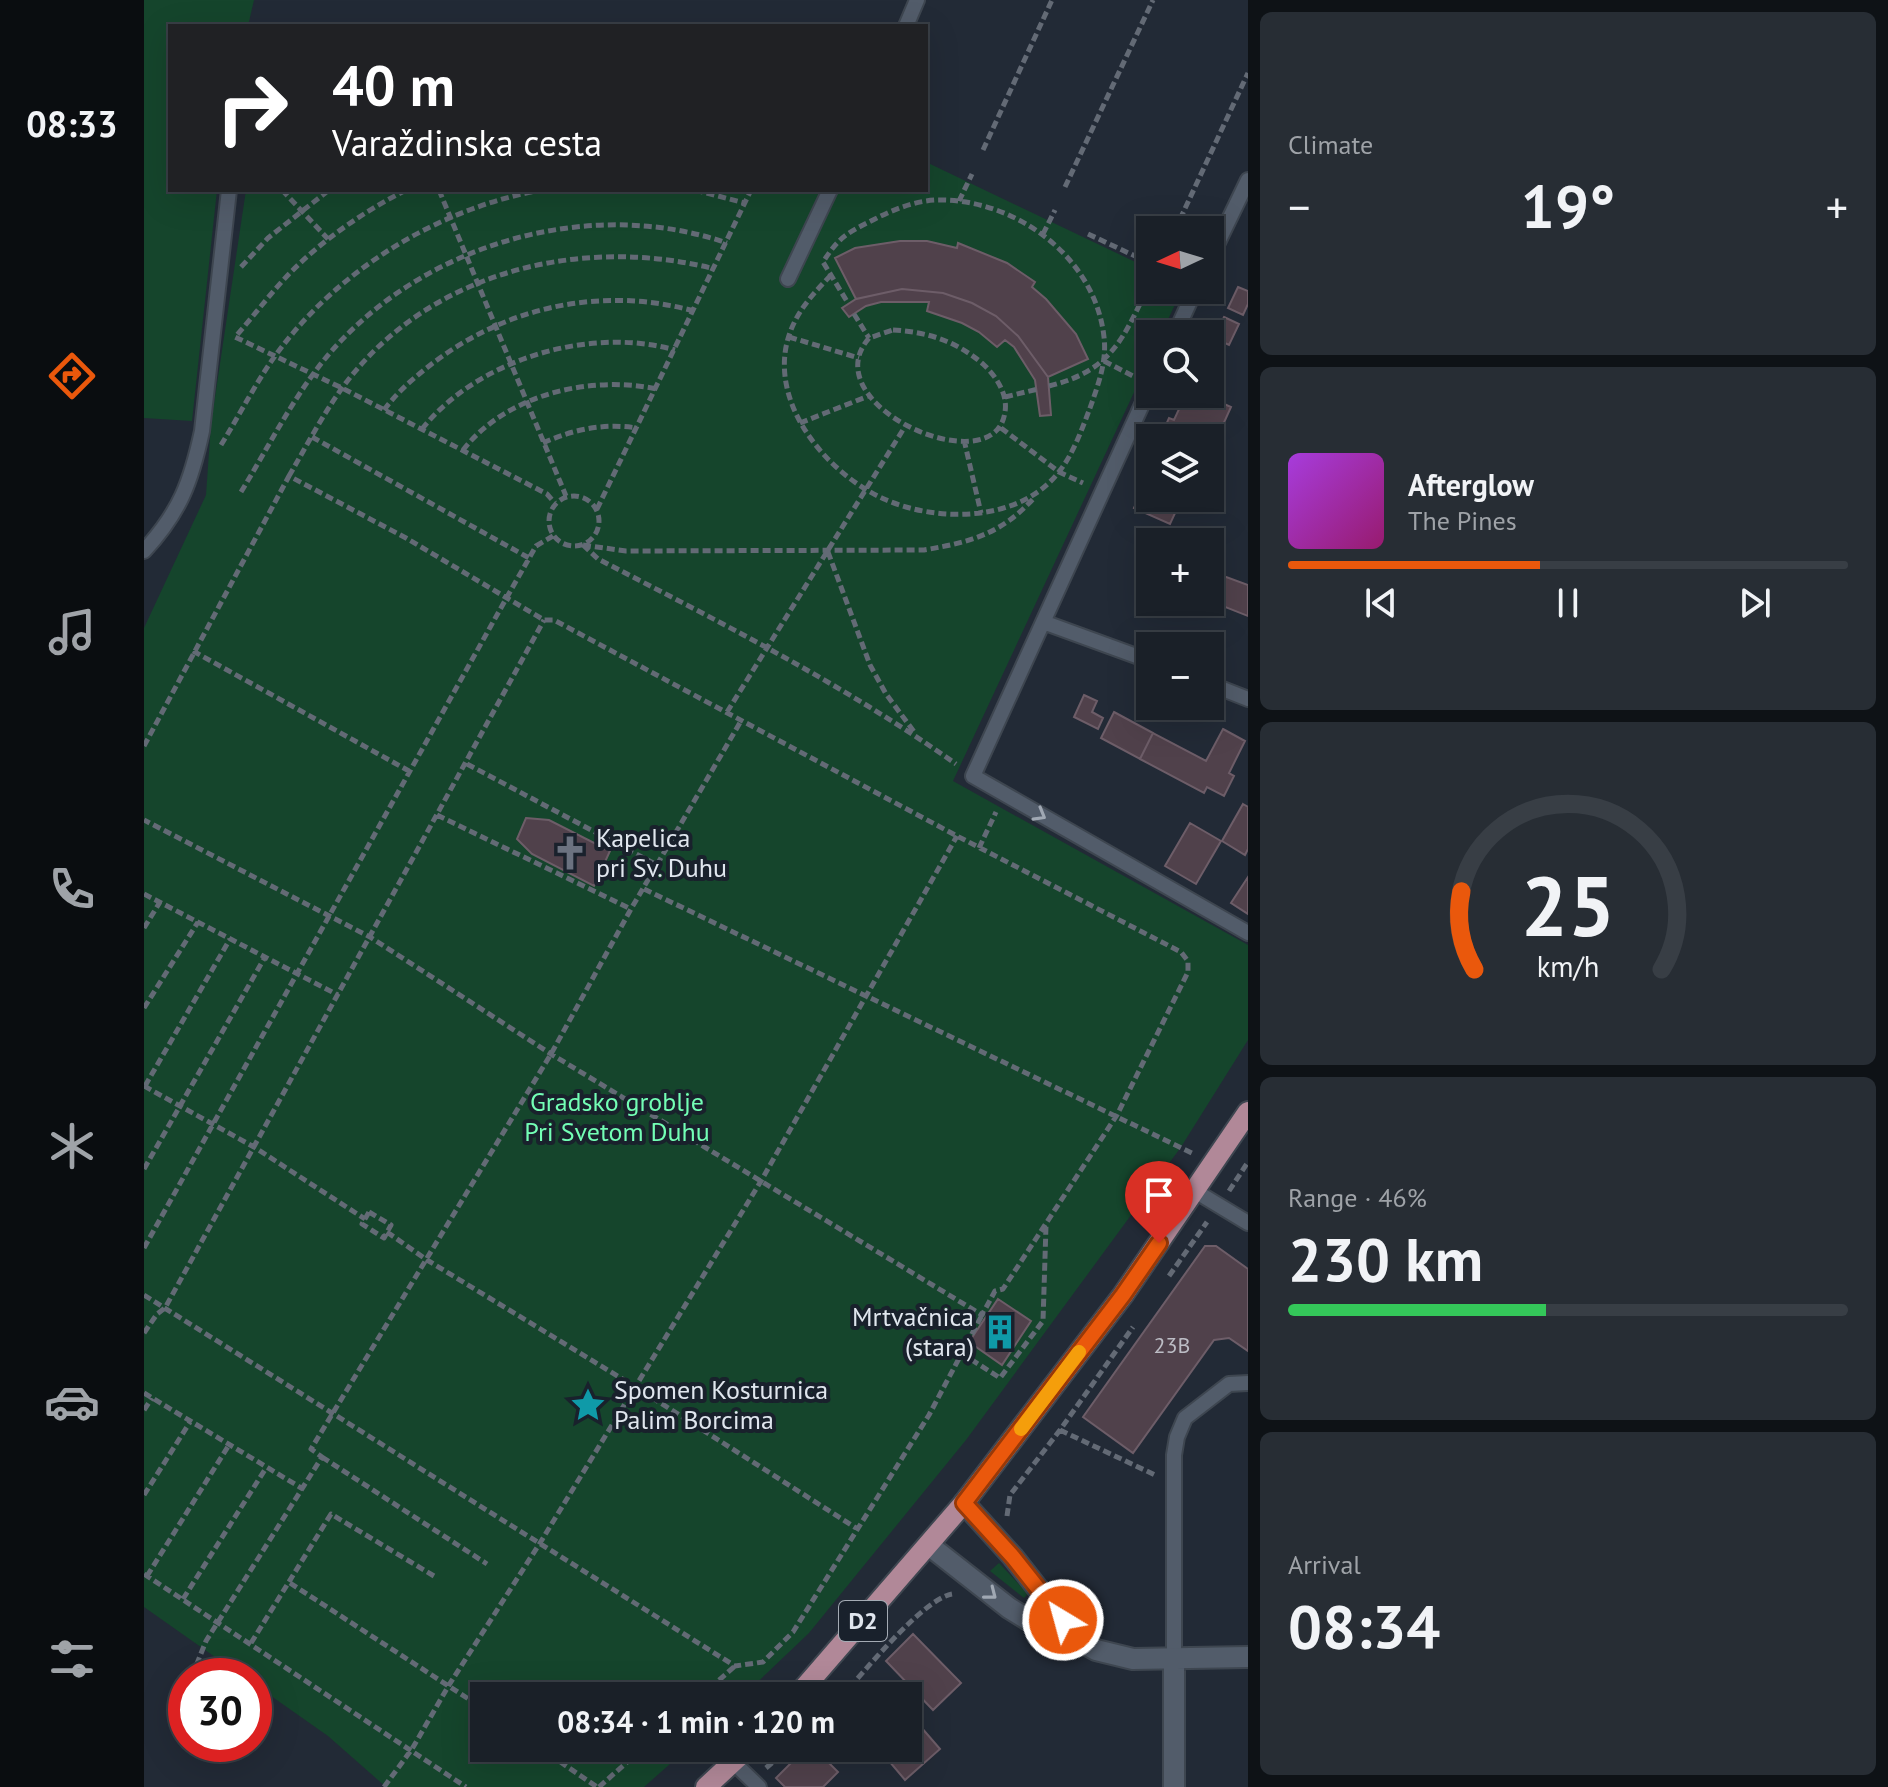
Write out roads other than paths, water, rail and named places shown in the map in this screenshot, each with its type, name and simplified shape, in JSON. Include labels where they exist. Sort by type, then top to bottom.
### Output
[{"type":"main road","name":"D2","points":[[809,1682],[964,1503],[1123,1295],[1248,1112]]},
{"type":"main road","points":[[706,1787],[733,1762]]},
{"type":"street","points":[[964,1503],[1001,1543],[1078,1640]]},
{"type":"street","points":[[930,1546],[1009,1608],[1038,1626],[1096,1650],[1117,1657],[1248,1657]]},
{"type":"street","points":[[1174,1659],[1174,1787]]},
{"type":"lane","points":[[907,24],[917,0]]},
{"type":"lane","points":[[1224,230],[1248,180]]},
{"type":"lane","points":[[144,551],[186,493],[194,464],[203,417],[229,192]]},
{"type":"lane","points":[[788,279],[829,192]]},
{"type":"lane","points":[[1136,407],[973,776],[1248,933]]},
{"type":"lane","points":[[1043,622],[1136,656]]},
{"type":"lane","points":[[1224,690],[1248,699]]},
{"type":"lane","points":[[1195,1191],[1248,1223]]},
{"type":"lane","points":[[1174,1659],[1175,1446],[1185,1418],[1229,1384],[1248,1383]]},
{"type":"lane","points":[[744,1762],[759,1787]]},
{"type":"place","name":"Kapelica pri Sv. Duhu","points":[[570,853]]},
{"type":"place","name":"Mrtvačnica (stara)","points":[[1000,1332]]},
{"type":"place","name":"Spomen Kosturnica Palim Borcima","points":[[588,1405]]},
{"type":"park label","name":"Gradsko groblje Pri Svetom Duhu","points":[[617,1117]]}]
